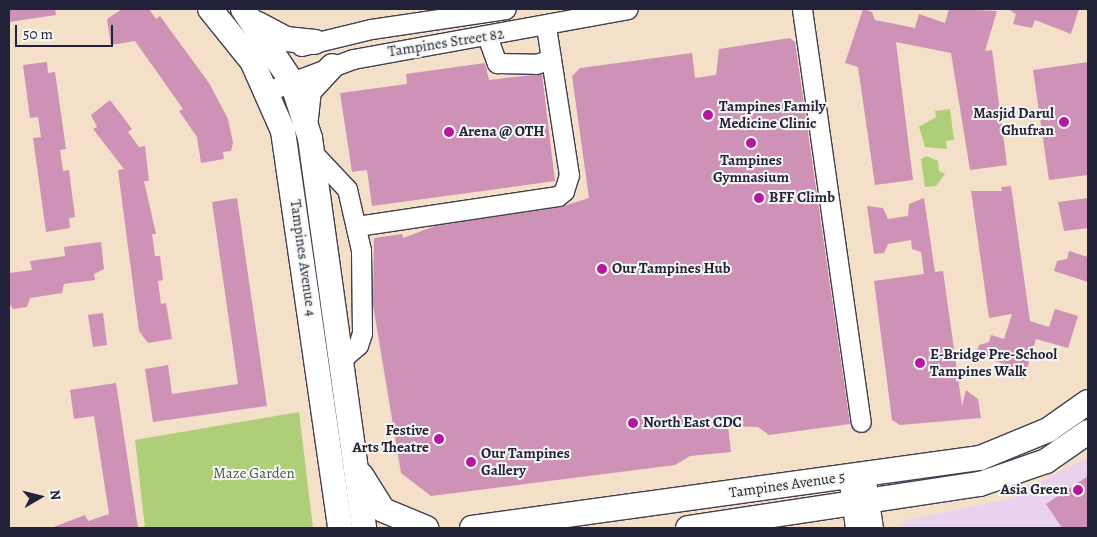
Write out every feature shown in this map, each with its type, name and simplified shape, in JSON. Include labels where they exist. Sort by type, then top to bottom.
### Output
[{"type":"main road","name":"Tampines Avenue 4","points":[[210,9],[252,61],[268,91],[292,175],[340,528]]},
{"type":"main road","name":"Tampines Avenue 4","points":[[248,15],[276,53],[292,82],[306,119],[314,154],[364,528]]},
{"type":"main road","points":[[248,15],[286,38],[315,42]]},
{"type":"main road","points":[[306,119],[309,92],[332,66]]},
{"type":"main road","name":"Tampines Avenue 5","points":[[472,528],[856,475],[1002,451],[1048,430],[1088,402]]},
{"type":"main road","name":"Tampines Avenue 5","points":[[688,528],[980,484],[1017,473],[1046,461],[1088,432]]},
{"type":"main road","points":[[356,465],[383,510],[426,528]]},
{"type":"main road","points":[[325,528],[336,492]]},
{"type":"street","name":"Tampines Street 82","points":[[252,61],[315,42],[506,9]]},
{"type":"street","name":"Tampines Street 82","points":[[268,91],[332,66],[398,50],[546,27],[627,9]]},
{"type":"street","points":[[802,9],[861,422]]},
{"type":"street","points":[[358,226],[558,196],[564,191],[569,175],[546,27]]},
{"type":"street","points":[[488,36],[492,59],[497,63],[536,64],[551,59]]},
{"type":"street","points":[[314,154],[347,189],[358,226],[362,333],[358,345],[341,360]]},
{"type":"street","points":[[856,475],[860,502],[873,528]]},
{"type":"street","points":[[855,528],[860,502]]},
{"type":"shaded area","points":[[1088,457],[1088,528],[899,528],[906,520],[1008,499]]},
{"type":"green space","points":[[950,109],[954,140],[946,141],[947,149],[925,147],[919,127],[936,117],[935,111]]},
{"type":"green space","points":[[927,156],[938,161],[939,171],[945,174],[936,186],[925,187],[921,159]]},
{"type":"green space","name":"Maze Garden","points":[[299,412],[313,528],[145,528],[135,440]]},
{"type":"building","points":[[9,9],[55,9],[56,15],[9,22]]},
{"type":"building","points":[[122,9],[149,9],[156,19],[160,16],[209,83],[228,119],[233,143],[231,151],[223,152],[224,159],[201,163],[197,137],[179,111],[183,109],[135,41],[111,45],[107,19]]},
{"type":"building","points":[[863,9],[872,12],[875,20],[915,28],[919,14],[945,23],[949,9],[997,11],[985,51],[992,50],[1007,165],[970,170],[951,53],[896,42],[913,180],[875,185],[858,67],[845,63]]},
{"type":"building","points":[[1008,9],[1079,9],[1071,34],[1035,20],[1032,28],[1013,24],[1016,14]]},
{"type":"building","name":"Our Tampines Hub","points":[[790,38],[795,42],[850,424],[769,435],[758,427],[728,426],[731,452],[690,456],[675,465],[431,496],[401,473],[373,305],[374,238],[402,234],[403,238],[435,226],[560,207],[589,198],[572,76],[580,68],[692,53],[695,78],[716,75],[719,49]]},
{"type":"building","points":[[47,62],[48,73],[55,72],[66,149],[60,150],[63,171],[69,170],[75,217],[69,218],[70,228],[46,232],[33,138],[41,137],[38,117],[30,118],[23,65]]},
{"type":"building","name":"Masjid Darul Ghufran","points":[[1088,62],[1088,175],[1049,180],[1033,70]]},
{"type":"building","name":"Arena @ OTH","points":[[485,63],[489,80],[542,74],[555,181],[372,206],[367,170],[352,172],[340,93],[407,84],[406,74]]},
{"type":"building","points":[[110,100],[132,129],[128,132],[139,147],[145,146],[149,181],[144,181],[156,234],[152,234],[155,256],[160,256],[163,280],[158,281],[161,304],[166,303],[172,339],[148,343],[139,331],[118,170],[124,169],[93,129],[97,127],[91,115]]},
{"type":"building","points":[[1011,186],[1030,321],[1049,327],[1055,309],[1078,316],[1068,348],[1036,339],[1024,379],[1014,376],[1011,366],[976,355],[979,345],[989,342],[991,335],[1004,339],[1012,314],[989,318],[971,191],[1002,191],[1001,187]]},
{"type":"building","points":[[237,198],[267,406],[153,422],[145,369],[168,365],[172,394],[238,384],[212,202]]},
{"type":"building","points":[[924,198],[935,272],[943,271],[962,406],[966,390],[978,399],[981,418],[900,425],[892,420],[874,281],[924,274],[921,252],[912,249],[911,240],[888,244],[884,253],[874,254],[867,206],[883,208],[888,219],[908,216],[909,204]]},
{"type":"building","points":[[1088,198],[1088,228],[1064,231],[1058,202]]},
{"type":"building","points":[[101,242],[104,269],[94,274],[95,280],[64,284],[62,293],[30,298],[27,307],[13,309],[9,303],[9,273],[32,270],[30,261],[65,256],[64,247]]},
{"type":"building","points":[[1069,251],[1088,257],[1088,282],[1054,271],[1057,261],[1067,259]]},
{"type":"building","points":[[103,313],[107,345],[93,347],[88,315]]},
{"type":"building","points":[[116,383],[138,528],[51,528],[85,515],[88,521],[109,514],[94,416],[74,419],[70,390]]},
{"type":"building","name":"Asia Green","points":[[1088,476],[1088,528],[1062,528],[1046,504]]},
{"type":"place","name":"Tampines Family Medicine Clinic","points":[[708,115]]},
{"type":"place","name":"Masjid Darul Ghufran","points":[[1064,122]]},
{"type":"place","name":"Arena @ OTH","points":[[449,132]]},
{"type":"place","name":"Tampines Gymnasium","points":[[751,143]]},
{"type":"place","name":"BFF Climb","points":[[759,198]]},
{"type":"place","name":"Our Tampines Hub","points":[[602,269]]},
{"type":"place","name":"E-Bridge Pre-School Tampines Walk","points":[[920,363]]},
{"type":"place","name":"North East CDC","points":[[633,423]]},
{"type":"place","name":"Festive Arts Theatre","points":[[439,439]]},
{"type":"place","name":"Our Tampines Gallery","points":[[471,462]]},
{"type":"place","name":"Asia Green","points":[[1078,490]]}]
